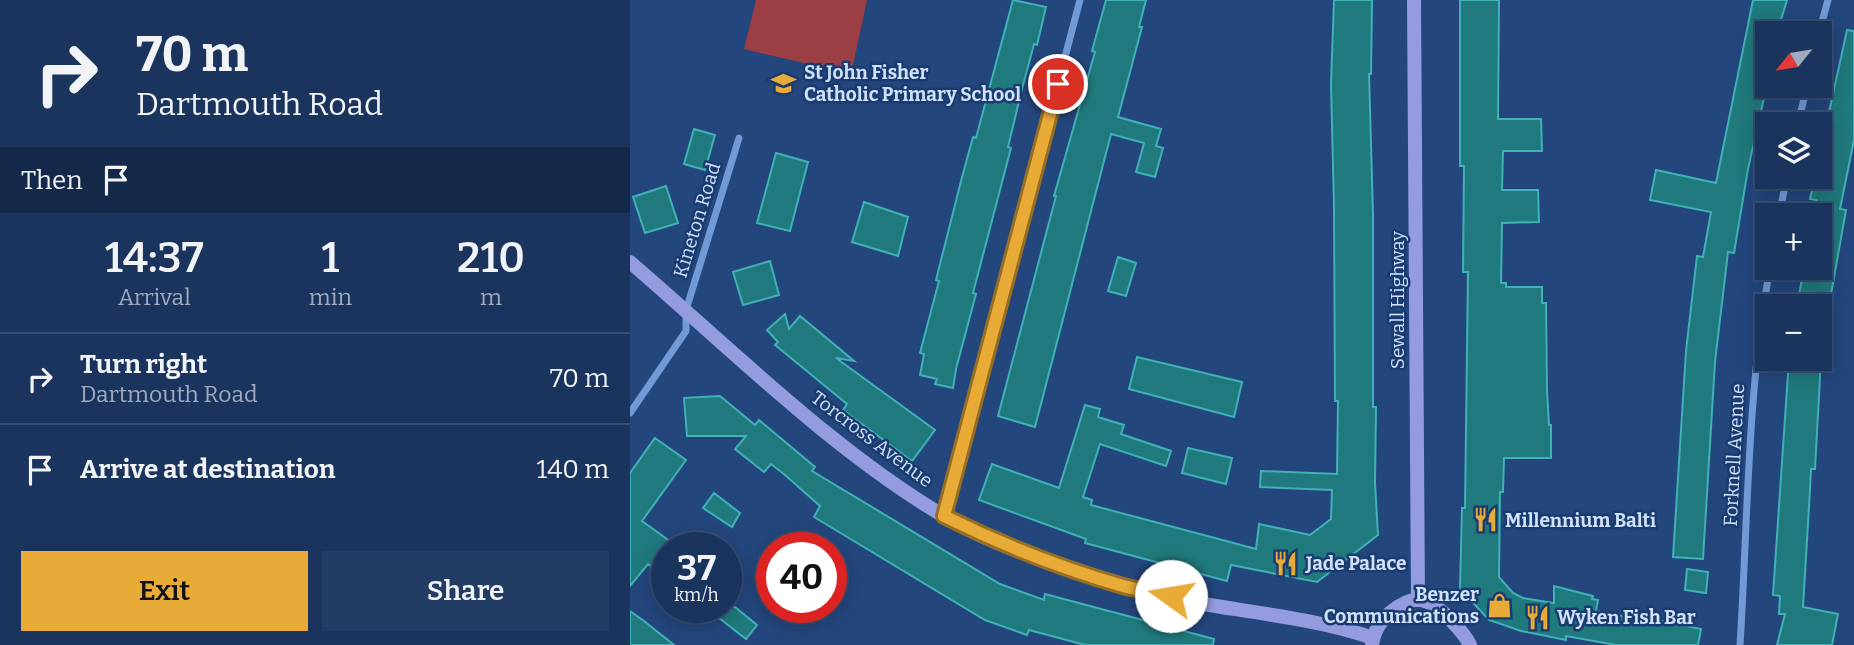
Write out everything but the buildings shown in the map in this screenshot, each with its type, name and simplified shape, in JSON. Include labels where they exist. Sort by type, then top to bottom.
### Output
[{"type":"street","points":[[944,516],[1080,0]]},
{"type":"street","name":"Sewall Highway","points":[[1414,0],[1418,600]]},
{"type":"street","points":[[1822,21],[1828,0]]},
{"type":"street","name":"Kineton Road","points":[[630,413],[686,331],[687,310],[738,138]]},
{"type":"street","name":"Torcross Avenue","points":[[630,261],[855,455],[899,488],[990,540],[1126,587],[1194,602],[1336,626],[1372,642]]},
{"type":"street","name":"Forknell Avenue","points":[[1740,645],[1749,425],[1760,321],[1768,280]]},
{"type":"street","points":[[1372,642],[1380,622],[1403,603],[1418,600],[1432,603],[1440,609],[1463,633],[1470,645]]},
{"type":"shaded area","points":[[756,0],[867,0],[851,74],[744,49]]},
{"type":"place","name":"St John Fisher Catholic Primary School","points":[[784,83]]},
{"type":"place","name":"Millennium Balti","points":[[1485,520]]},
{"type":"place","name":"Jade Palace","points":[[1286,563]]},
{"type":"place","name":"Benzer Communications","points":[[1499,605]]},
{"type":"place","name":"Wyken Fish Bar","points":[[1537,617]]},
{"type":"route","points":[[1058,84],[944,516],[990,540],[1054,564],[1126,587],[1171,596]]}]
